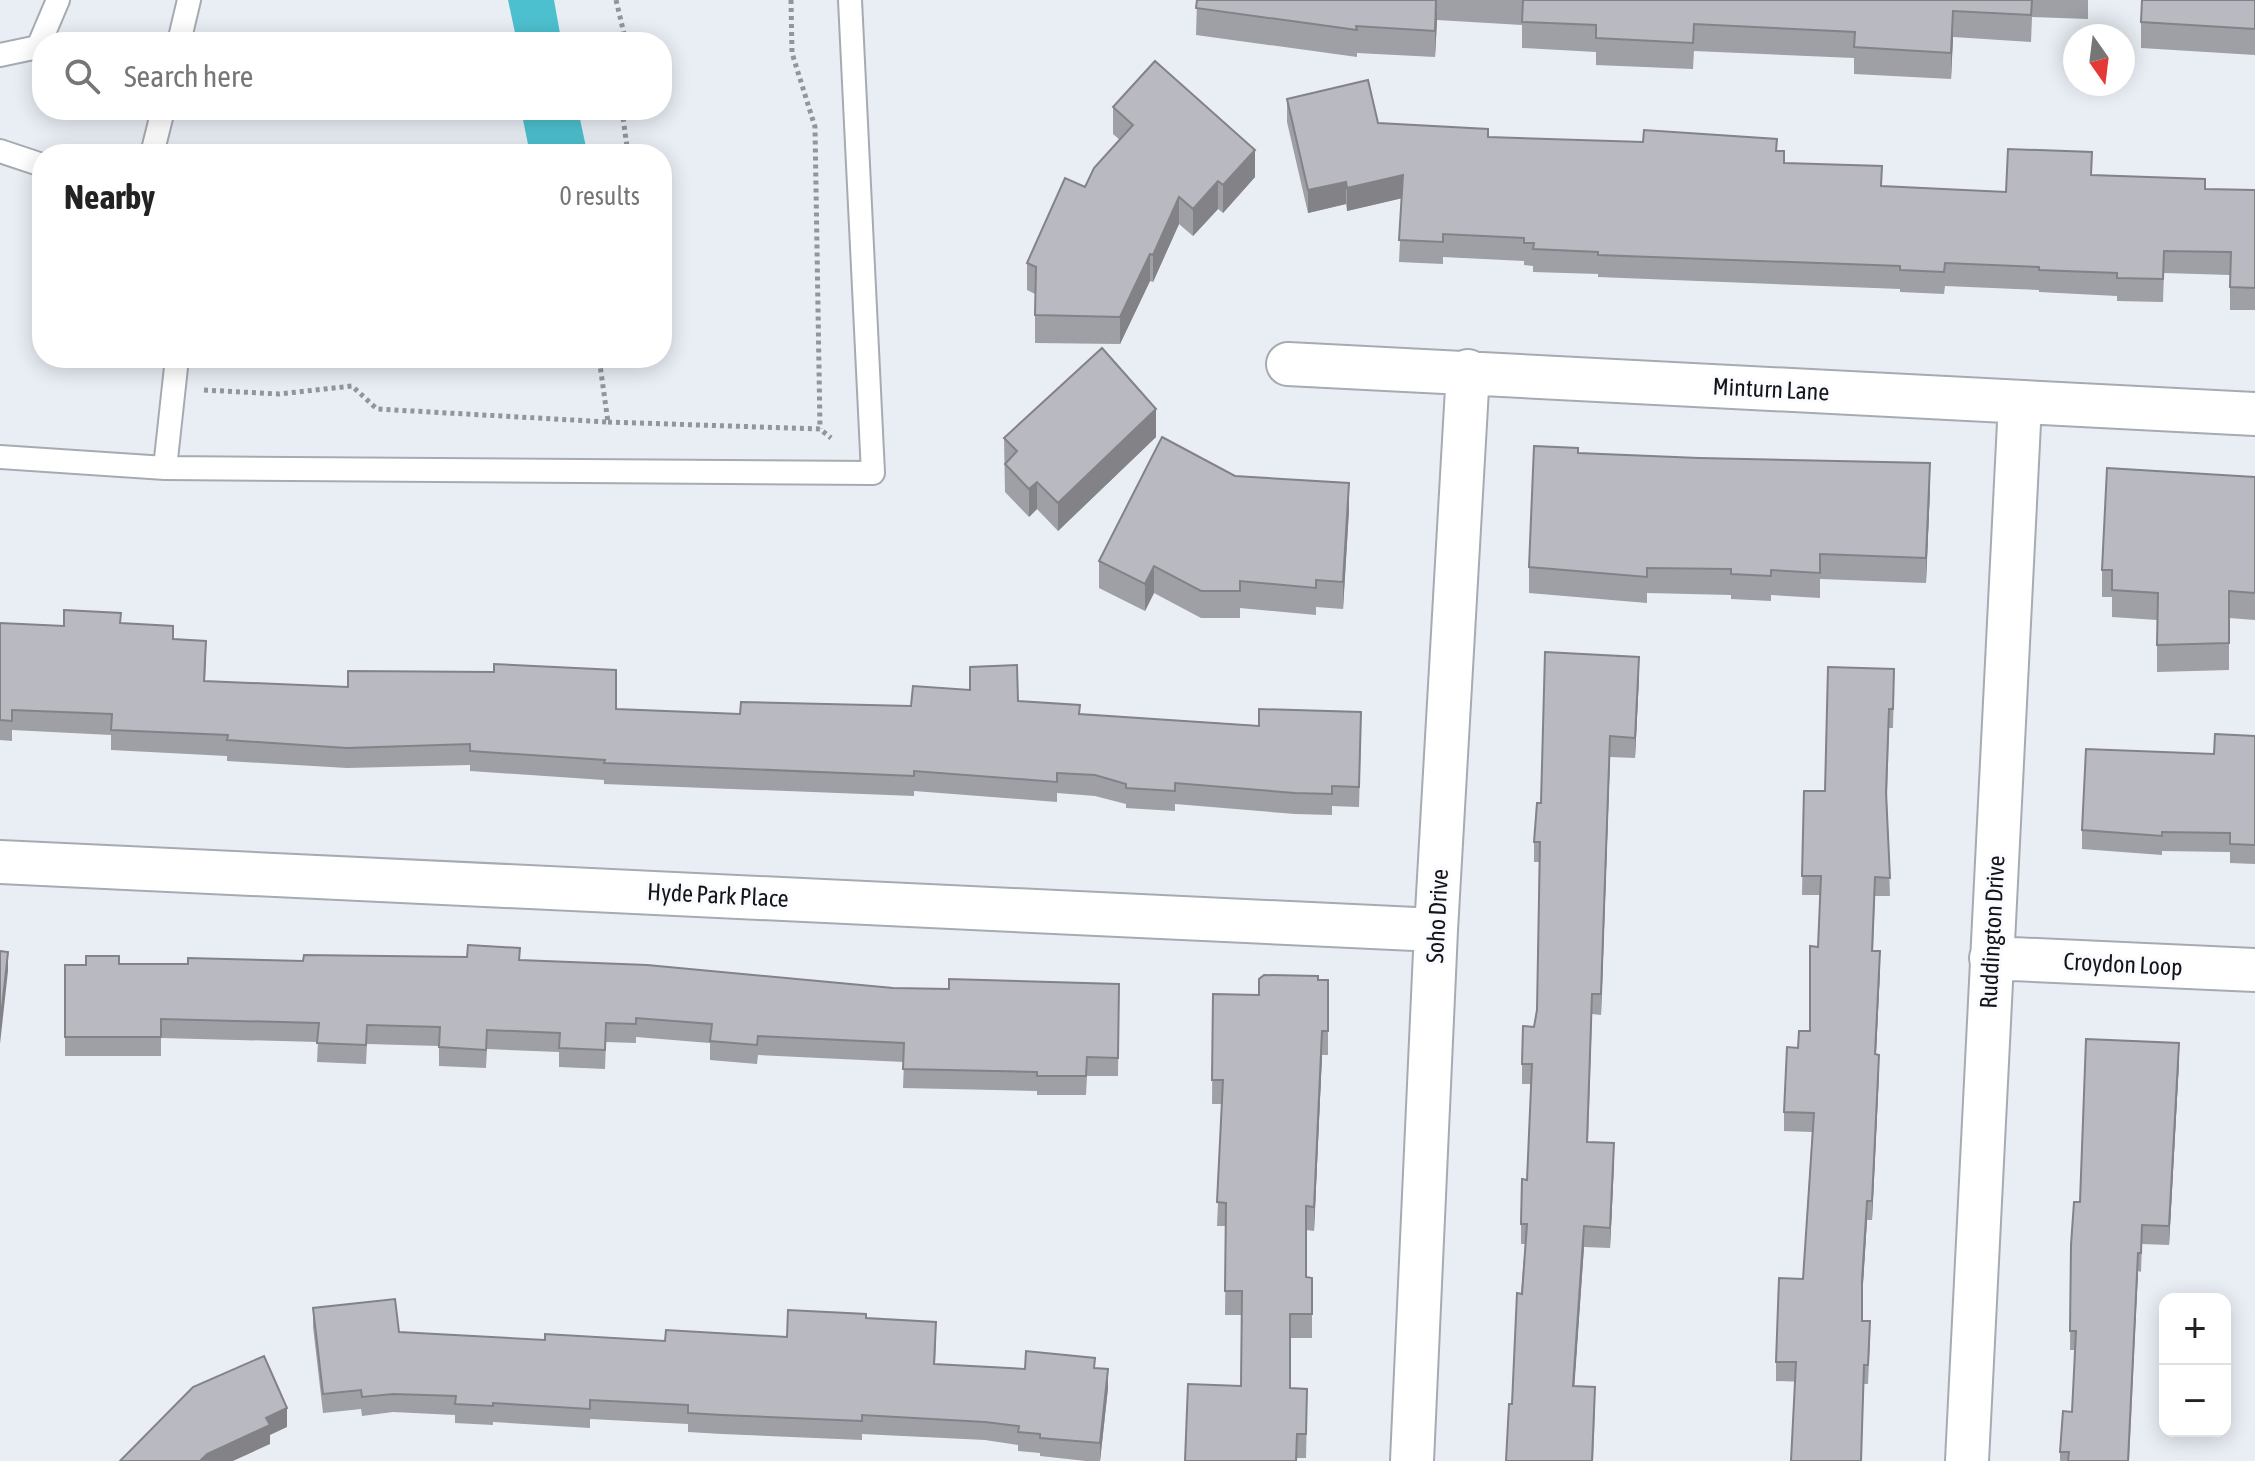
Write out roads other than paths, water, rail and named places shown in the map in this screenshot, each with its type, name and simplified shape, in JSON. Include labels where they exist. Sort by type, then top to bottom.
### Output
[{"type":"street","name":"Minturn Lane","points":[[1288,364],[2255,414]]},
{"type":"street","name":"Soho Drive","points":[[1412,1461],[1436,930],[1468,371]]},
{"type":"street","name":"Ruddington Drive","points":[[1967,1461],[2020,403]]},
{"type":"street","name":"Hyde Park Place","points":[[0,862],[1436,930]]},
{"type":"street","name":"Croydon Loop","points":[[1991,958],[2255,970]]},
{"type":"lane","points":[[44,32],[58,0]]},
{"type":"lane","points":[[181,32],[189,0]]},
{"type":"lane","points":[[0,457],[165,468],[873,473],[850,0]]},
{"type":"lane","points":[[0,55],[32,48]]},
{"type":"lane","points":[[154,144],[160,120]]},
{"type":"lane","points":[[0,151],[32,162]]},
{"type":"lane","points":[[165,468],[176,368]]},
{"type":"water","points":[[508,0],[554,0],[560,32],[515,32]]},
{"type":"water","points":[[523,120],[580,120],[585,144],[528,144]]}]
